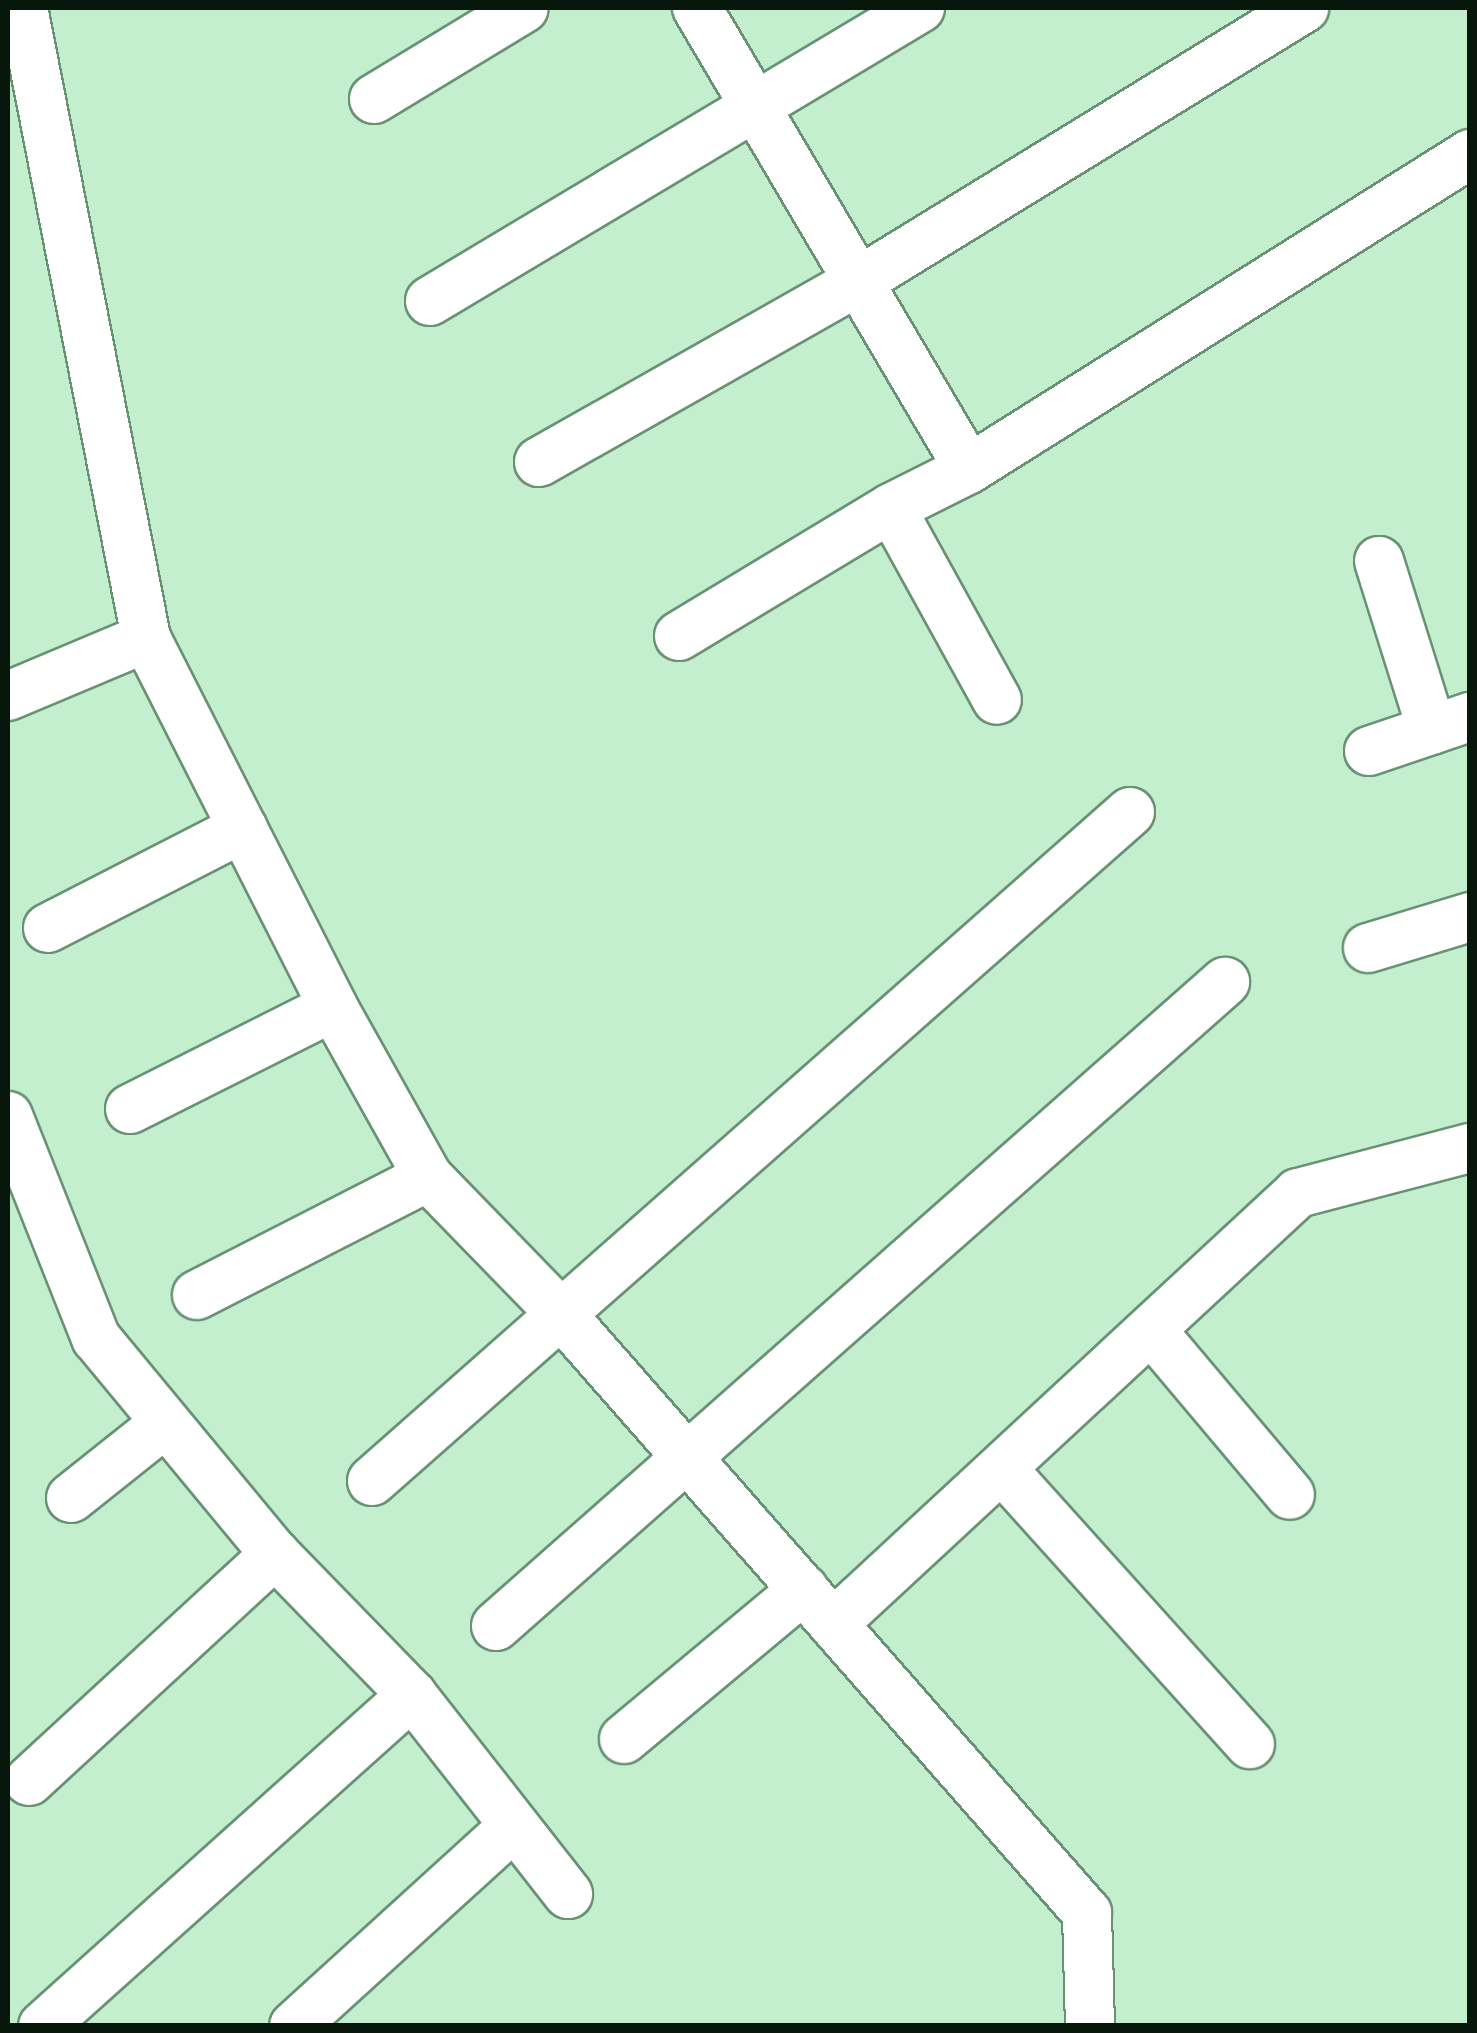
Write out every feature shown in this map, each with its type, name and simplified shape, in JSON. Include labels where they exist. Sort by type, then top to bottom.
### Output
[{"type":"street","points":[[23,8],[146,638],[333,1007],[428,1177],[561,1314],[1086,1912],[1090,2026]]},
{"type":"street","points":[[374,99],[524,8]]},
{"type":"street","points":[[697,8],[969,469]]},
{"type":"street","points":[[430,301],[758,110],[920,8]]},
{"type":"street","points":[[539,462],[856,283],[1304,8]]},
{"type":"street","points":[[679,636],[891,508],[969,469],[1470,154]]},
{"type":"street","points":[[891,508],[997,700]]},
{"type":"street","points":[[1368,751],[1450,724],[1379,561]]},
{"type":"street","points":[[8,696],[146,638]]},
{"type":"street","points":[[372,1481],[1130,812]]},
{"type":"street","points":[[48,928],[243,828]]},
{"type":"street","points":[[1368,948],[1470,917]]},
{"type":"street","points":[[496,1626],[1225,982]]},
{"type":"street","points":[[130,1110],[333,1007]]},
{"type":"street","points":[[8,1116],[96,1338],[275,1554],[412,1695],[568,1894]]},
{"type":"street","points":[[624,1740],[818,1607],[1004,1470],[1298,1193],[1470,1148]]},
{"type":"street","points":[[196,1295],[428,1177]]},
{"type":"street","points":[[1152,1331],[1290,1495]]},
{"type":"street","points":[[72,1498],[164,1423]]},
{"type":"street","points":[[1004,1470],[1250,1744]]},
{"type":"street","points":[[29,1781],[275,1554]]},
{"type":"street","points":[[43,2026],[412,1695]]},
{"type":"street","points":[[294,2026],[514,1826]]}]
